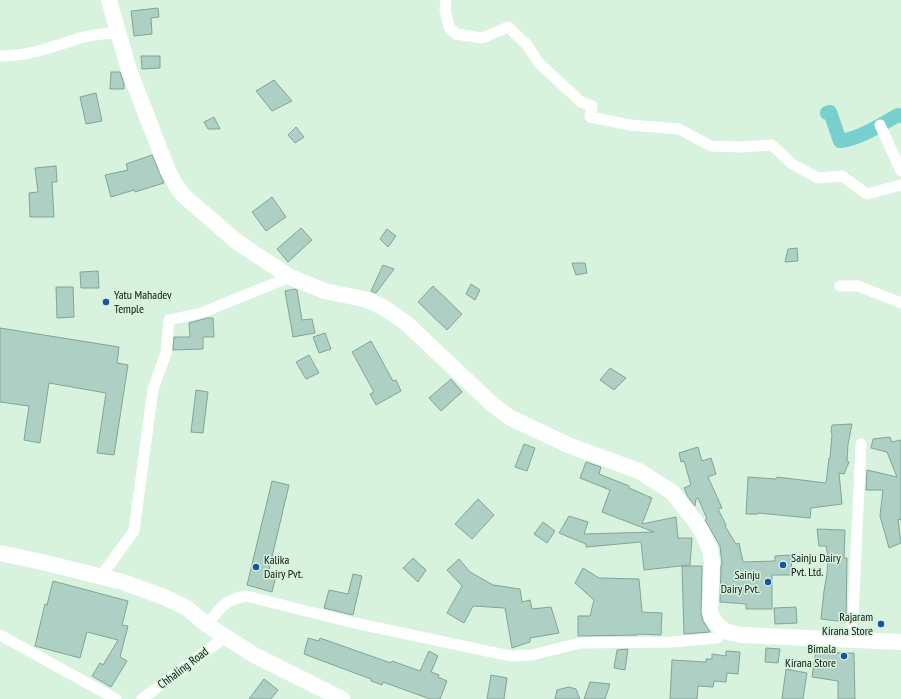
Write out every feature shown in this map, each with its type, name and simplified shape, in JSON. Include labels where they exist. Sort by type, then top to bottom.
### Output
[{"type":"main road","points":[[109,0],[134,83],[168,171],[177,187],[189,200],[236,241],[290,277],[325,291],[368,300],[386,309],[405,322],[492,404],[509,417],[568,445],[638,471],[672,492],[695,521],[710,550],[712,562],[710,611],[713,620],[724,631],[740,635],[901,642]]},
{"type":"main road","points":[[0,554],[101,576],[123,582],[164,597],[187,608],[207,625],[225,637],[278,668],[342,699]]},
{"type":"street","points":[[446,0],[445,9],[449,27],[456,34],[482,38],[508,27],[527,45],[539,63],[581,102],[592,106],[590,117],[630,125],[679,129],[711,146],[742,147],[772,145],[792,164],[818,178],[842,176],[867,194],[901,185]]},
{"type":"street","points":[[0,56],[31,53],[85,37],[118,32]]},
{"type":"street","points":[[880,125],[901,171]]},
{"type":"street","points":[[101,576],[134,531],[153,389],[166,353],[169,320],[201,314],[290,277]]},
{"type":"street","points":[[840,286],[858,286],[901,303]]},
{"type":"street","points":[[852,640],[861,444]]},
{"type":"street","points":[[207,625],[222,606],[230,601],[246,596],[350,622],[511,656],[532,655],[580,643],[672,642],[717,638],[724,631]]},
{"type":"street","points":[[0,635],[116,699]]},
{"type":"street","name":"Chhaling Road","points":[[142,699],[225,637]]},
{"type":"building","points":[[158,8],[159,17],[151,18],[152,34],[134,36],[131,11]]},
{"type":"building","points":[[141,56],[160,56],[160,68],[142,69]]},
{"type":"building","points":[[111,72],[120,72],[124,89],[110,89]]},
{"type":"building","points":[[274,80],[292,101],[272,111],[256,91]]},
{"type":"building","points":[[96,93],[102,121],[86,124],[80,97]]},
{"type":"building","points":[[214,117],[220,129],[208,129],[204,122]]},
{"type":"building","points":[[296,127],[304,137],[295,143],[288,135]]},
{"type":"building","points":[[152,155],[164,183],[135,192],[134,190],[111,197],[105,175],[128,170],[126,164]]},
{"type":"building","points":[[56,166],[57,182],[52,182],[54,217],[30,217],[29,193],[38,192],[35,168]]},
{"type":"building","points":[[272,197],[286,217],[266,231],[252,212]]},
{"type":"building","points":[[301,228],[312,240],[288,262],[277,249]]},
{"type":"building","points":[[387,229],[396,236],[388,247],[380,239]]},
{"type":"building","points":[[797,248],[798,261],[785,262],[788,249]]},
{"type":"building","points":[[572,263],[585,263],[587,273],[576,275]]},
{"type":"building","points":[[383,265],[394,269],[376,293],[371,291]]},
{"type":"building","points":[[98,271],[99,288],[81,288],[80,272]]},
{"type":"building","points":[[471,284],[480,290],[475,300],[466,294]]},
{"type":"building","points":[[433,286],[462,314],[447,330],[418,302]]},
{"type":"building","points":[[56,287],[73,287],[74,317],[57,318]]},
{"type":"building","points":[[297,290],[302,320],[312,319],[315,333],[293,337],[285,291]]},
{"type":"building","points":[[207,318],[213,318],[214,337],[203,337],[203,349],[173,350],[174,337],[190,337],[189,323]]},
{"type":"building","points":[[0,328],[119,347],[117,363],[128,365],[114,455],[97,453],[106,393],[49,383],[40,443],[24,440],[29,406],[0,402]]},
{"type":"building","points":[[325,333],[331,349],[319,353],[313,337]]},
{"type":"building","points":[[371,341],[393,381],[396,380],[401,391],[376,405],[370,394],[374,392],[352,352]]},
{"type":"building","points":[[309,355],[319,373],[306,379],[296,362]]},
{"type":"building","points":[[610,368],[626,378],[614,390],[600,380]]},
{"type":"building","points":[[451,379],[462,392],[441,411],[429,398]]},
{"type":"building","points":[[196,390],[208,392],[203,433],[191,432]]},
{"type":"building","points":[[852,424],[848,444],[847,461],[849,462],[844,474],[839,473],[842,504],[811,508],[810,518],[758,513],[746,514],[748,477],[776,479],[777,477],[826,483],[830,458],[832,425]]},
{"type":"building","points":[[890,437],[892,442],[901,440],[901,520],[898,519],[901,543],[889,548],[880,516],[883,490],[866,490],[867,470],[897,477],[887,452],[871,448],[873,439]]},
{"type":"building","points":[[524,444],[535,448],[527,471],[515,467]]},
{"type":"building","points":[[698,447],[702,461],[711,458],[716,474],[708,477],[722,508],[718,509],[726,525],[725,526],[736,544],[739,543],[743,562],[775,561],[775,556],[791,555],[792,575],[772,575],[772,609],[746,609],[746,604],[720,602],[722,564],[720,546],[705,520],[707,519],[698,498],[696,499],[695,506],[688,497],[684,488],[691,485],[684,461],[681,462],[679,453]]},
{"type":"building","points":[[586,462],[601,467],[599,474],[629,486],[629,488],[652,498],[642,524],[676,517],[678,538],[692,538],[690,565],[644,570],[641,542],[586,547],[586,544],[559,533],[569,516],[588,522],[584,534],[654,532],[602,512],[610,490],[580,478]]},
{"type":"building","points":[[272,481],[289,485],[268,574],[276,576],[272,592],[247,585]]},
{"type":"building","points":[[478,499],[494,515],[472,539],[455,524]]},
{"type":"building","points":[[543,522],[555,531],[547,543],[534,534]]},
{"type":"building","points":[[817,529],[845,530],[844,558],[847,558],[846,622],[821,619],[828,557],[826,546],[819,546]]},
{"type":"building","points":[[413,558],[426,570],[418,582],[403,568]]},
{"type":"building","points":[[459,559],[470,572],[493,585],[520,589],[522,602],[530,600],[532,609],[551,607],[559,633],[530,638],[530,642],[512,648],[505,608],[473,606],[464,623],[447,613],[462,586],[447,570]]},
{"type":"building","points":[[682,566],[702,566],[701,613],[703,621],[710,632],[684,634]]},
{"type":"building","points":[[583,568],[599,578],[639,579],[642,612],[662,613],[661,635],[638,634],[578,636],[578,616],[590,616],[594,600],[575,583]]},
{"type":"building","points":[[353,574],[362,576],[353,615],[324,608],[329,590],[348,594]]},
{"type":"building","points":[[53,581],[128,601],[122,625],[128,626],[120,657],[127,661],[111,687],[92,676],[100,663],[103,665],[118,640],[87,632],[80,658],[35,646],[45,604],[47,605]]},
{"type":"building","points":[[796,607],[797,623],[775,624],[774,608]]},
{"type":"building","points":[[308,638],[319,641],[320,638],[391,663],[392,661],[420,671],[429,651],[438,656],[431,672],[439,675],[438,677],[447,681],[440,699],[430,699],[383,682],[382,685],[371,681],[371,679],[304,654]]},
{"type":"building","points":[[766,648],[780,649],[778,663],[765,662]]},
{"type":"building","points":[[628,649],[625,670],[614,668],[617,650]]},
{"type":"building","points":[[816,650],[836,653],[854,653],[855,699],[838,699],[838,681],[812,677]]},
{"type":"building","points":[[726,651],[740,652],[738,674],[727,673],[726,682],[714,681],[713,687],[698,686],[697,699],[670,699],[672,660],[706,662],[706,659],[712,659],[712,654],[726,656]]},
{"type":"building","points":[[786,669],[807,673],[803,699],[782,699]]},
{"type":"building","points":[[491,675],[507,678],[504,699],[487,699]]},
{"type":"building","points":[[264,679],[278,690],[271,699],[249,699]]},
{"type":"building","points":[[590,682],[610,684],[605,699],[584,699]]},
{"type":"building","points":[[569,687],[576,689],[580,699],[555,699],[557,690]]},
{"type":"waterway","points":[[827,113],[830,112],[840,141],[862,135],[898,115],[901,116]]},
{"type":"place","name":"Yatu Mahadev Temple","points":[[106,302]]},
{"type":"place","name":"Sainju Dairy Pvt. Ltd.","points":[[783,565]]},
{"type":"place","name":"Kalika Dairy Pvt.","points":[[256,567]]},
{"type":"place","name":"Sainju Dairy Pvt.","points":[[768,582]]},
{"type":"place","name":"Rajaram Kirana Store","points":[[881,624]]},
{"type":"place","name":"Bimala Kirana Store","points":[[844,656]]}]
